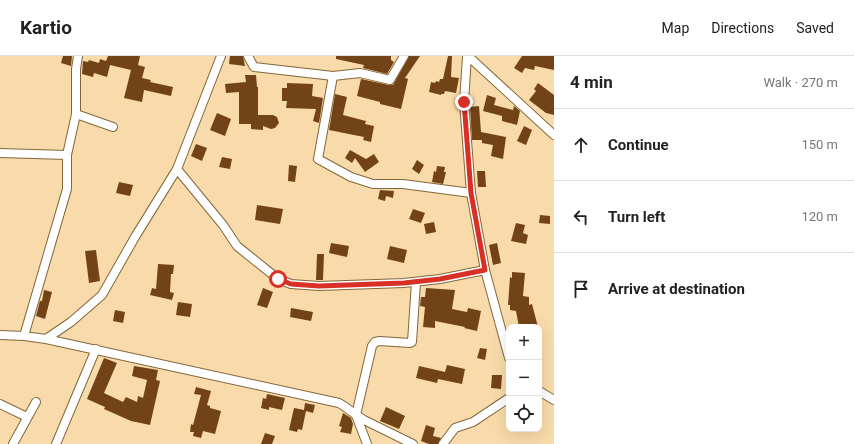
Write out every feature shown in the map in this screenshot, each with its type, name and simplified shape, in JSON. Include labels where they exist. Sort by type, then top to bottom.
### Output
[{"type":"street","points":[[24,336],[67,189],[67,155],[76,114],[76,70],[78,56]]},
{"type":"street","points":[[46,338],[71,322],[102,295],[135,237],[177,169],[221,56]]},
{"type":"street","points":[[248,56],[254,67],[333,76],[360,73],[390,80],[404,56]]},
{"type":"street","points":[[468,56],[554,135]]},
{"type":"street","points":[[468,56],[464,102],[471,193],[485,270],[506,347]]},
{"type":"street","points":[[333,76],[318,159],[351,177],[373,184],[403,184],[471,193]]},
{"type":"street","points":[[76,114],[113,127]]},
{"type":"street","points":[[0,153],[67,155]]},
{"type":"street","points":[[177,169],[223,225],[237,246],[278,279],[291,284],[319,286],[416,282],[485,270]]},
{"type":"street","points":[[356,415],[372,346],[375,342],[412,342],[416,282]]},
{"type":"street","points":[[0,336],[46,338],[339,403],[352,410],[356,415],[367,444]]},
{"type":"street","points":[[56,444],[96,349]]},
{"type":"street","points":[[542,393],[554,400]]},
{"type":"street","points":[[443,444],[455,428],[473,422],[506,400]]},
{"type":"street","points":[[14,444],[36,402]]},
{"type":"street","points":[[0,404],[28,417]]},
{"type":"street","points":[[356,415],[413,444]]},
{"type":"building","points":[[63,56],[72,56],[71,66],[61,63]]},
{"type":"building","points":[[108,56],[140,56],[138,65],[145,67],[142,78],[151,80],[150,82],[173,87],[171,96],[144,90],[142,102],[124,98],[131,70],[110,65],[107,77],[94,73],[93,77],[82,74],[83,61],[88,62],[89,60],[99,63],[100,59],[106,61]]},
{"type":"building","points":[[230,56],[243,56],[245,66],[229,64]]},
{"type":"building","points":[[336,56],[391,56],[391,60],[394,62],[387,74],[363,68],[364,65],[336,59]]},
{"type":"building","points":[[409,56],[420,56],[405,78],[408,79],[401,109],[357,96],[361,79],[393,85]]},
{"type":"building","points":[[448,56],[452,56],[451,77],[459,78],[456,93],[445,91],[444,94],[441,95],[429,92],[431,82],[439,82],[440,79],[443,79]]},
{"type":"building","points":[[522,56],[554,56],[554,70],[535,66],[534,70],[525,68],[522,73],[514,68]]},
{"type":"building","points":[[245,75],[256,75],[258,87],[258,115],[273,115],[277,117],[279,123],[275,128],[271,129],[263,126],[263,130],[251,129],[251,124],[239,124],[239,92],[226,93],[225,84],[246,82]]},
{"type":"building","points":[[287,83],[313,84],[312,96],[323,98],[319,123],[313,121],[316,109],[286,108],[287,101],[282,101],[282,88],[287,88]]},
{"type":"building","points":[[538,83],[554,95],[554,115],[546,113],[529,100],[536,91],[534,89]]},
{"type":"building","points":[[335,94],[347,97],[343,115],[366,121],[365,124],[374,126],[371,142],[363,140],[364,137],[329,130]]},
{"type":"building","points":[[487,95],[496,98],[494,105],[513,110],[514,106],[520,111],[517,125],[502,121],[502,116],[483,111]]},
{"type":"building","points":[[479,106],[481,132],[506,137],[503,159],[491,156],[493,145],[482,143],[482,140],[472,140],[470,107]]},
{"type":"building","points":[[217,113],[231,119],[225,136],[210,130]]},
{"type":"building","points":[[524,126],[532,130],[526,145],[517,141]]},
{"type":"building","points":[[196,144],[207,148],[202,161],[191,156]]},
{"type":"building","points":[[350,150],[366,159],[374,154],[379,162],[365,172],[355,158],[352,163],[345,158]]},
{"type":"building","points":[[222,157],[232,159],[230,169],[219,167]]},
{"type":"building","points":[[417,160],[424,165],[419,174],[412,169]]},
{"type":"building","points":[[289,165],[297,166],[295,182],[288,181]]},
{"type":"building","points":[[437,166],[445,167],[444,172],[446,172],[443,184],[432,182],[434,171],[436,172]]},
{"type":"building","points":[[477,171],[485,171],[486,187],[478,187]]},
{"type":"building","points":[[119,182],[133,185],[130,196],[116,193]]},
{"type":"building","points":[[380,190],[394,191],[393,198],[386,196],[385,201],[378,199]]},
{"type":"building","points":[[257,205],[283,209],[280,224],[255,220]]},
{"type":"building","points":[[413,209],[425,213],[421,223],[409,219]]},
{"type":"building","points":[[540,215],[550,216],[550,224],[539,223]]},
{"type":"building","points":[[434,222],[436,232],[426,234],[424,224]]},
{"type":"building","points":[[516,223],[525,225],[523,233],[528,235],[526,244],[511,241]]},
{"type":"building","points":[[331,243],[349,246],[347,257],[329,253]]},
{"type":"building","points":[[497,243],[501,263],[493,265],[489,245]]},
{"type":"building","points":[[390,246],[407,250],[404,263],[387,259]]},
{"type":"building","points":[[96,250],[100,281],[89,283],[85,251]]},
{"type":"building","points":[[317,254],[324,254],[323,280],[316,280]]},
{"type":"building","points":[[158,264],[174,265],[173,274],[171,274],[170,292],[174,293],[172,300],[150,295],[152,288],[156,289]]},
{"type":"building","points":[[512,272],[525,273],[523,296],[529,297],[529,305],[532,304],[537,324],[518,324],[516,311],[510,310],[510,305],[508,305],[510,277],[512,278]]},
{"type":"building","points":[[263,288],[273,292],[267,308],[257,305]]},
{"type":"building","points":[[426,288],[455,290],[452,309],[467,312],[468,308],[481,311],[477,331],[435,321],[435,328],[423,327],[425,307],[420,306],[421,297],[425,297]]},
{"type":"building","points":[[44,290],[52,292],[45,319],[36,316],[40,301],[42,301]]},
{"type":"building","points":[[178,302],[192,304],[190,317],[176,315]]},
{"type":"building","points":[[291,308],[313,312],[311,321],[290,317]]},
{"type":"building","points":[[115,310],[125,312],[123,323],[113,321]]},
{"type":"building","points":[[480,348],[487,349],[485,360],[477,358]]},
{"type":"building","points":[[104,358],[117,363],[104,393],[123,402],[126,397],[137,402],[138,396],[143,398],[147,380],[132,376],[134,366],[158,370],[156,380],[160,381],[150,425],[131,421],[104,409],[105,407],[87,399]]},
{"type":"building","points":[[447,365],[465,369],[462,384],[438,379],[437,383],[416,378],[419,366],[445,372]]},
{"type":"building","points":[[492,375],[502,375],[501,389],[491,388]]},
{"type":"building","points":[[196,387],[211,391],[207,405],[210,406],[210,408],[221,411],[215,434],[203,431],[201,438],[193,436],[194,432],[190,432],[191,424],[193,425],[201,395],[194,394]]},
{"type":"building","points":[[267,394],[285,398],[282,410],[269,407],[269,410],[261,408],[263,398],[266,399]]},
{"type":"building","points":[[305,403],[315,405],[313,413],[306,411],[302,430],[298,429],[297,432],[289,430],[294,408],[304,410]]},
{"type":"building","points":[[386,407],[405,416],[399,429],[380,421]]},
{"type":"building","points":[[343,413],[351,418],[353,424],[351,434],[340,432],[342,427],[339,426]]},
{"type":"building","points":[[426,425],[435,428],[433,436],[441,438],[438,444],[429,444],[421,441]]},
{"type":"building","points":[[265,433],[275,436],[272,444],[261,444]]},
{"type":"route","points":[[278,279],[291,284],[319,286],[404,283],[440,279],[485,270],[471,193],[464,102]]}]
